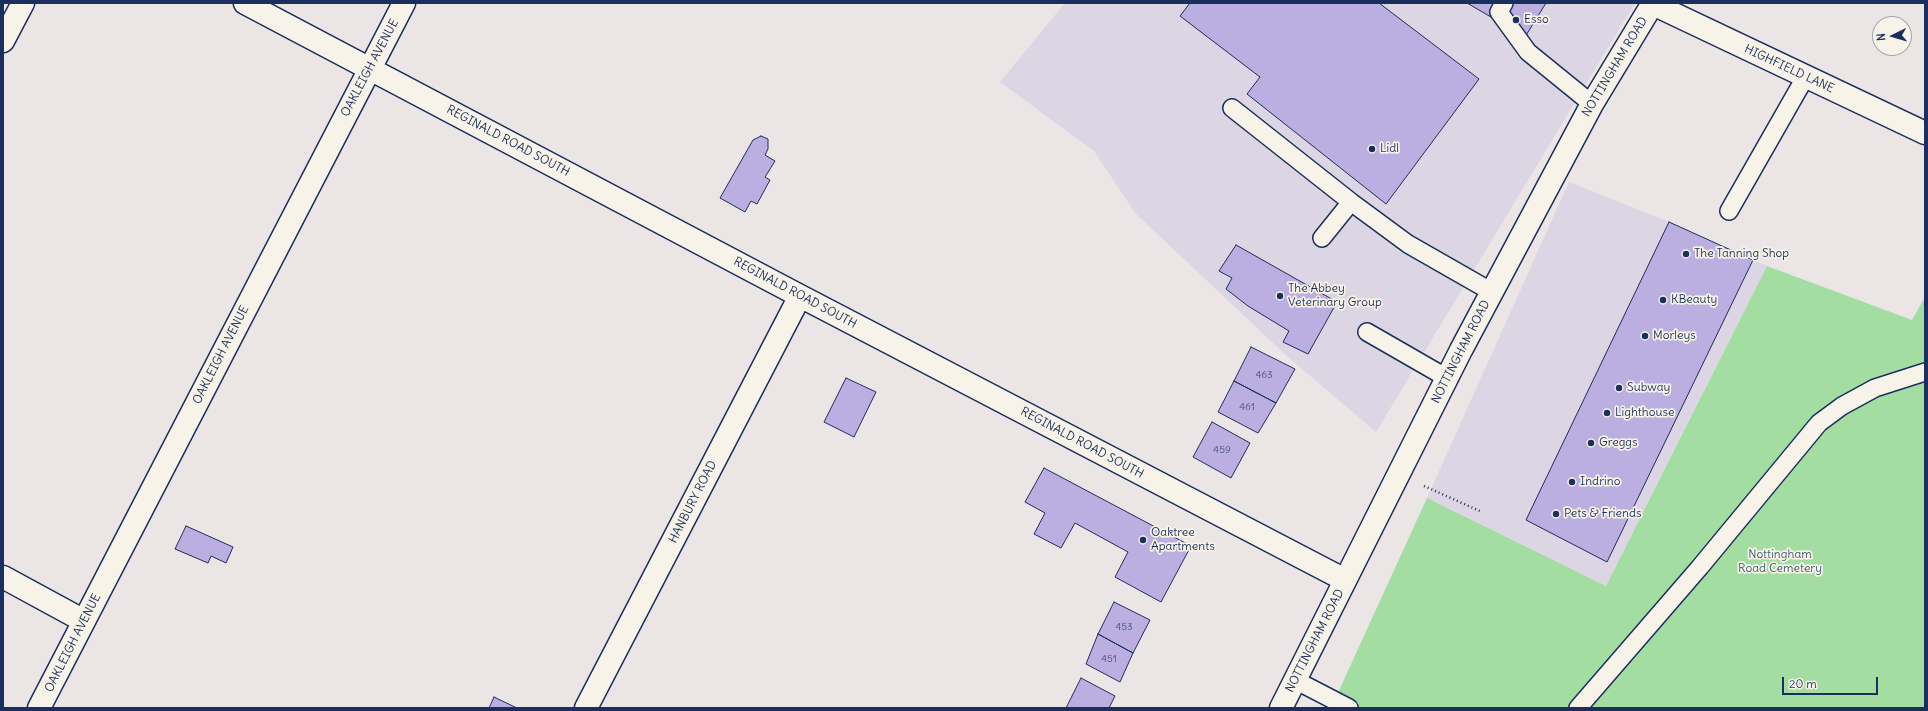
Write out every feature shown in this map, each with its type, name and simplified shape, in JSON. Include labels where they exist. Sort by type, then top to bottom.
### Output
[{"type":"street","points":[[3,41],[23,3]]},
{"type":"street","name":"REGINALD ROAD SOUTH","points":[[246,3],[800,296],[1345,580]]},
{"type":"street","name":"OAKLEIGH AVENUE","points":[[39,708],[404,3]]},
{"type":"street","name":"NOTTINGHAM ROAD","points":[[1281,708],[1446,378],[1592,104],[1653,4]]},
{"type":"street","name":"HIGHFIELD LANE","points":[[1653,4],[1696,26],[1806,76],[1925,133]]},
{"type":"street","name":"HANBURY ROAD","points":[[586,708],[800,296]]},
{"type":"street","points":[[3,577],[84,621]]},
{"type":"lane","points":[[1504,3],[1499,12],[1528,52],[1592,104]]},
{"type":"lane","points":[[1729,211],[1806,76]]},
{"type":"lane","points":[[1232,108],[1351,202],[1408,244],[1492,292]]},
{"type":"lane","points":[[1322,238],[1351,202]]},
{"type":"lane","points":[[1367,332],[1446,378]]},
{"type":"lane","points":[[1578,708],[1700,567],[1819,423],[1842,406],[1875,388],[1925,372]]},
{"type":"lane","points":[[1295,680],[1349,708]]},
{"type":"path","points":[[1398,474],[1482,512]]},
{"type":"shaded area","points":[[1065,3],[1635,3],[1376,432],[1287,356],[1136,214],[1094,151],[1000,82]]},
{"type":"shaded area","points":[[1569,182],[1669,222],[1767,266],[1606,586],[1427,498]]},
{"type":"green space","name":"Nottingham Road Cemetery","points":[[1767,266],[1912,320],[1925,297],[1925,708],[1331,708],[1427,498],[1606,586]]},
{"type":"building","name":"Lidl","points":[[1190,3],[1379,3],[1479,79],[1386,204],[1247,94],[1260,77],[1180,16]]},
{"type":"building","name":"Esso","points":[[1467,3],[1546,3],[1525,37]]},
{"type":"building","points":[[761,136],[768,139],[768,149],[765,155],[775,161],[765,177],[770,180],[757,204],[751,201],[745,212],[720,198],[753,140]]},
{"type":"building","points":[[1669,222],[1753,260],[1607,562],[1526,520]]},
{"type":"building","name":"The Abbey Veterinary Group","points":[[1236,245],[1337,302],[1308,354],[1283,342],[1289,331],[1248,306],[1226,289],[1232,278],[1219,271]]},
{"type":"building","points":[[1251,347],[1295,369],[1276,403],[1234,381]]},
{"type":"building","points":[[846,378],[876,392],[854,437],[824,422]]},
{"type":"building","points":[[1234,381],[1276,403],[1258,433],[1218,412]]},
{"type":"building","points":[[1212,422],[1250,443],[1231,478],[1193,457]]},
{"type":"building","name":"Oaktree Apartments","points":[[1044,468],[1191,546],[1161,602],[1115,577],[1128,552],[1075,523],[1061,548],[1034,534],[1045,513],[1025,502]]},
{"type":"building","points":[[186,526],[233,547],[226,563],[211,556],[208,563],[175,549]]},
{"type":"building","points":[[1114,602],[1150,620],[1133,653],[1098,634]]},
{"type":"building","points":[[1098,634],[1133,653],[1120,682],[1086,664]]},
{"type":"building","points":[[1081,678],[1115,696],[1109,708],[1066,708]]},
{"type":"building","points":[[494,697],[517,708],[489,708]]},
{"type":"place","name":"Esso","points":[[1516,20]]},
{"type":"place","name":"Lidl","points":[[1372,149]]},
{"type":"place","name":"The Tanning Shop","points":[[1686,254]]},
{"type":"place","name":"The Abbey Veterinary Group","points":[[1280,296]]},
{"type":"place","name":"KBeauty","points":[[1663,300]]},
{"type":"place","name":"Morleys","points":[[1645,336]]},
{"type":"place","name":"Subway","points":[[1619,388]]},
{"type":"place","name":"Lighthouse","points":[[1607,413]]},
{"type":"place","name":"Greggs","points":[[1591,443]]},
{"type":"place","name":"Indrino","points":[[1572,482]]},
{"type":"place","name":"Pets & Friends","points":[[1556,514]]},
{"type":"place","name":"Oaktree Apartments","points":[[1143,540]]}]
